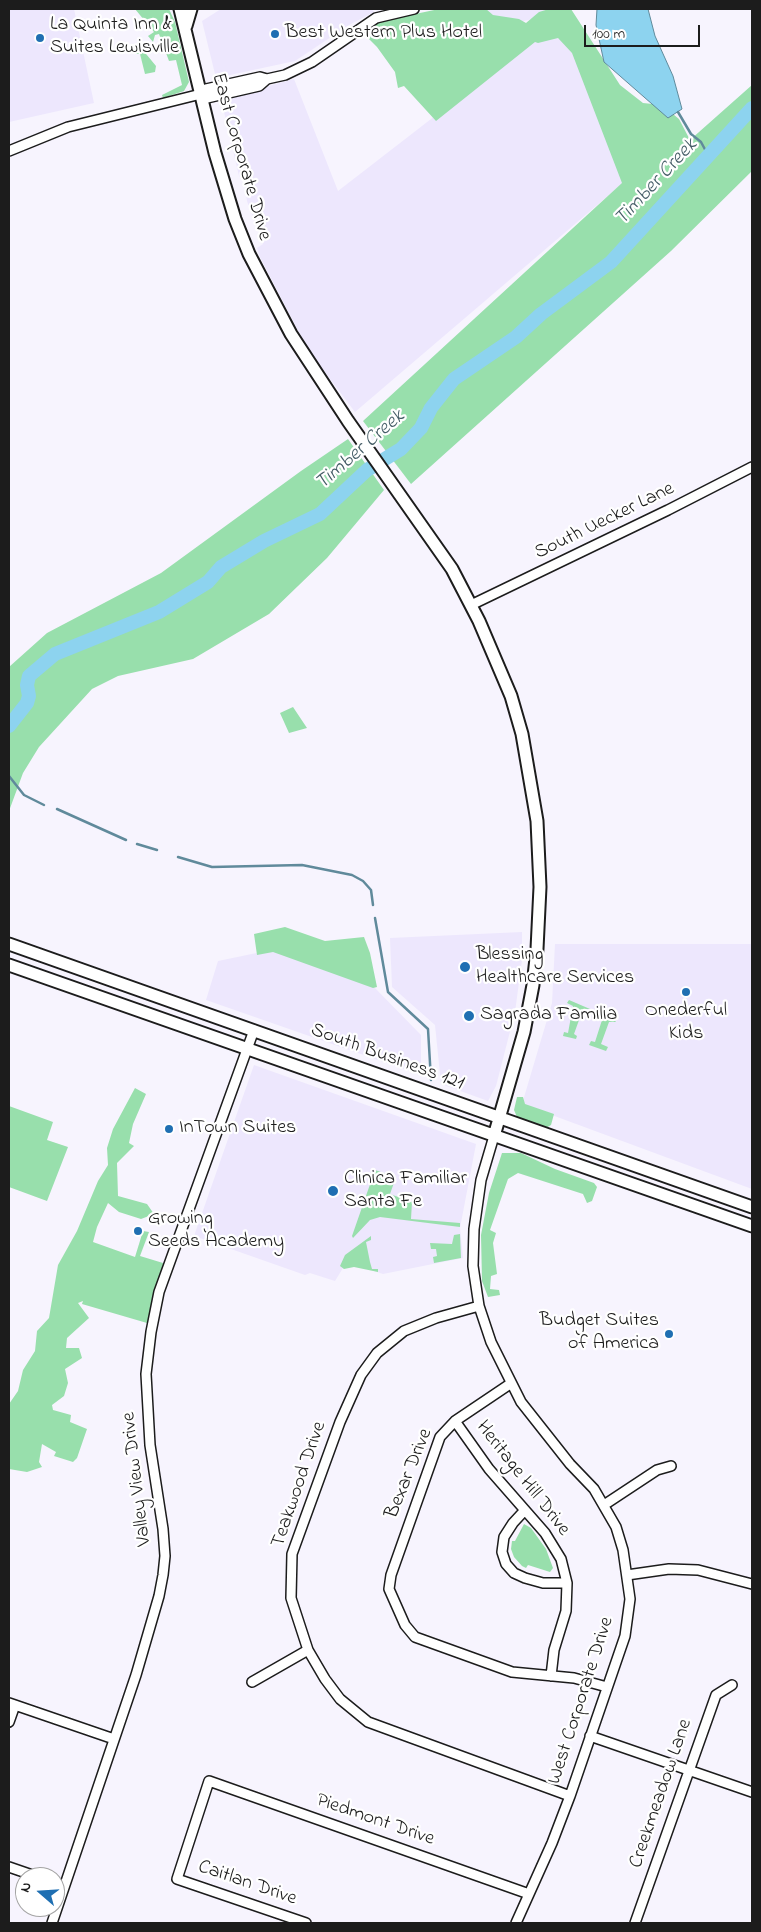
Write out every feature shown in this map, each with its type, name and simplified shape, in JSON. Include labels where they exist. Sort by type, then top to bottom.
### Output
[{"type":"main road","name":"East Corporate Drive","points":[[180,9],[235,219],[249,254],[278,312],[348,421],[396,486],[452,568],[471,605],[511,696],[522,734],[535,804],[539,854],[538,930],[534,985],[521,1044],[494,1136]]},
{"type":"main road","points":[[185,28],[191,9]]},
{"type":"main road","name":"South Business 121","points":[[9,944],[500,1119],[752,1206]]},
{"type":"main road","name":"South Business 121","points":[[9,965],[752,1226]]},
{"type":"main road","points":[[696,1206],[703,1189]]},
{"type":"street","points":[[9,151],[68,127],[201,94],[207,98],[259,86],[267,79],[284,75],[312,62],[376,18],[414,9]]},
{"type":"street","name":"South Uecker Lane","points":[[471,605],[668,510],[752,467]]},
{"type":"street","name":"Valley View Drive","points":[[65,1883],[152,1621],[163,1575],[165,1556],[163,1529],[150,1445],[146,1374],[151,1332],[159,1292],[254,1030]]},
{"type":"street","name":"West Corporate Drive","points":[[494,1136],[482,1180],[474,1229],[473,1266],[479,1306],[491,1342],[510,1384],[537,1423],[594,1489],[616,1527],[628,1575],[630,1599],[625,1636],[570,1796],[516,1923]]},
{"type":"street","name":"Teakwood Drive","points":[[479,1306],[436,1318],[404,1331],[378,1352],[361,1375],[337,1429],[292,1554],[291,1598],[308,1650],[325,1679],[340,1699],[368,1722],[570,1796]]},
{"type":"street","name":"Bexar Drive","points":[[510,1384],[455,1421],[440,1437],[391,1575],[389,1589],[405,1625],[415,1637],[512,1672],[574,1678],[607,1687]]},
{"type":"street","name":"Heritage Hill Drive","points":[[455,1421],[490,1469],[546,1533],[561,1559],[567,1583],[566,1611],[554,1650],[550,1676]]},
{"type":"street","points":[[604,1505],[657,1470],[671,1466]]},
{"type":"street","points":[[525,1510],[504,1537],[502,1552],[506,1564],[514,1573],[525,1578],[543,1583],[567,1583]]},
{"type":"street","points":[[628,1575],[670,1569],[698,1570],[752,1584]]},
{"type":"street","points":[[252,1682],[308,1650]]},
{"type":"street","name":"Creekmeadow Lane","points":[[635,1923],[716,1695],[732,1685]]},
{"type":"street","points":[[9,1722],[12,1704],[114,1738]]},
{"type":"street","points":[[590,1736],[752,1792]]},
{"type":"street","name":"Caitlan Drive","points":[[209,1781],[177,1879],[306,1923]]},
{"type":"street","name":"Piedmont Drive","points":[[209,1781],[529,1894]]},
{"type":"shaded area","points":[[9,9],[74,9],[94,103],[9,122]]},
{"type":"shaded area","points":[[221,9],[372,9],[374,12],[349,25],[295,61],[216,78],[202,21]]},
{"type":"shaded area","points":[[475,9],[563,9],[562,12],[507,25]]},
{"type":"shaded area","points":[[537,37],[560,38],[576,54],[623,183],[355,412],[308,350],[260,257],[257,248],[263,244],[247,201],[244,181],[239,176],[221,99],[294,79],[338,191]]},
{"type":"shaded area","points":[[522,932],[522,960],[515,1012],[496,1086],[488,1101],[441,1084],[435,1025],[392,987],[390,938]]},
{"type":"shaded area","points":[[555,944],[752,944],[752,1189],[522,1104],[552,1003]]},
{"type":"shaded area","points":[[271,950],[374,987],[421,1035],[421,1075],[206,1000],[218,961]]},
{"type":"shaded area","points":[[254,1065],[476,1144],[460,1228],[463,1258],[383,1274],[356,1265],[343,1268],[335,1281],[310,1273],[305,1275],[194,1236]]},
{"type":"green space","points":[[135,9],[169,9],[175,22],[189,82],[184,91],[163,98],[162,95],[182,85],[176,60],[169,61],[159,34],[155,35],[153,42],[148,36],[154,32]]},
{"type":"green space","points":[[439,9],[486,9],[493,15],[519,19],[526,23],[539,12],[549,9],[571,9],[620,85],[643,103],[662,105],[679,119],[690,140],[752,85],[752,171],[671,251],[411,484],[363,421],[622,183],[572,53],[558,38],[535,42],[436,121],[404,86],[398,88],[395,72],[369,39],[367,32],[377,22]]},
{"type":"green space","points":[[145,43],[142,49],[156,66],[155,72],[145,74],[140,54],[133,54]]},
{"type":"green space","points":[[348,439],[384,490],[327,558],[269,614],[193,659],[118,676],[92,689],[39,747],[23,773],[9,811],[9,667],[47,633],[161,573]]},
{"type":"green space","points":[[293,707],[307,728],[289,733],[280,713]]},
{"type":"green space","points":[[285,927],[325,941],[364,937],[370,953],[377,987],[373,988],[273,952],[257,955],[254,934]]},
{"type":"green space","points":[[569,1000],[590,1009],[583,1009],[574,1034],[577,1036],[576,1039],[563,1036],[564,1032],[568,1033],[573,1006],[567,1003]]},
{"type":"green space","points":[[599,1012],[612,1017],[616,1022],[609,1022],[601,1044],[608,1047],[606,1051],[589,1045],[591,1041],[595,1042],[602,1020]]},
{"type":"green space","points":[[135,1088],[146,1094],[133,1124],[129,1143],[134,1146],[117,1163],[118,1196],[147,1204],[154,1214],[141,1219],[119,1212],[108,1203],[97,1227],[93,1242],[135,1257],[143,1231],[149,1232],[140,1256],[163,1263],[163,1266],[147,1323],[82,1304],[83,1301],[78,1303],[89,1318],[67,1338],[66,1348],[79,1348],[82,1358],[65,1369],[68,1383],[64,1396],[52,1405],[53,1410],[71,1415],[70,1422],[87,1429],[77,1458],[73,1462],[54,1456],[56,1452],[42,1444],[39,1462],[42,1467],[27,1472],[9,1469],[9,1404],[18,1391],[23,1370],[35,1351],[37,1331],[49,1318],[58,1265],[77,1231],[98,1181],[108,1165],[107,1148],[113,1129]]},
{"type":"green space","points":[[517,1097],[523,1097],[525,1104],[554,1114],[551,1125],[546,1128],[517,1117],[514,1110]]},
{"type":"green space","points":[[9,1106],[53,1122],[47,1140],[68,1147],[47,1201],[9,1187]]},
{"type":"green space","points":[[502,1153],[521,1153],[555,1169],[594,1183],[597,1187],[592,1201],[587,1203],[583,1194],[518,1173],[508,1179],[490,1230],[496,1233],[493,1243],[497,1274],[491,1276],[490,1289],[499,1290],[500,1295],[488,1297],[482,1281],[481,1235],[489,1193]]},
{"type":"green space","points":[[375,1170],[396,1177],[390,1194],[412,1202],[411,1219],[460,1223],[460,1227],[380,1217],[370,1220],[353,1238],[352,1236]]},
{"type":"green space","points":[[460,1234],[461,1258],[434,1263],[433,1257],[437,1256],[436,1249],[431,1249],[430,1243],[452,1244],[454,1235]]},
{"type":"green space","points":[[371,1236],[371,1240],[366,1242],[372,1269],[378,1269],[378,1272],[354,1267],[344,1269],[340,1266],[345,1255]]},
{"type":"green space","points":[[524,1524],[531,1528],[546,1549],[553,1568],[550,1572],[528,1565],[526,1568],[514,1557],[511,1549],[512,1541],[515,1541]]},
{"type":"water","points":[[597,9],[648,9],[655,36],[673,76],[682,109],[668,118],[604,62],[596,25]]},
{"type":"waterway","name":"Timber Creek","points":[[9,726],[27,703],[29,676],[55,654],[159,612],[208,582],[221,567],[264,541],[320,514],[367,470],[401,449],[421,428],[431,408],[454,379],[516,337],[541,314],[611,262],[752,108]]},
{"type":"waterway","points":[[678,112],[691,134],[701,142],[708,155]]},
{"type":"waterway","points":[[9,776],[24,795],[44,805]]},
{"type":"waterway","points":[[57,809],[126,840]]},
{"type":"waterway","points":[[137,844],[157,850]]},
{"type":"waterway","points":[[178,857],[212,867],[302,865],[352,875],[363,881],[371,890],[373,905]]},
{"type":"waterway","points":[[375,918],[388,992],[428,1029],[431,1080]]},
{"type":"place","name":"Best Western Plus Hotel","points":[[275,34]]},
{"type":"place","name":"La Quinta Inn & Suites Lewisville","points":[[40,38]]},
{"type":"place","name":"Blessing Healthcare Services","points":[[465,967]]},
{"type":"place","name":"Onederful Kids","points":[[686,992]]},
{"type":"place","name":"Sagrada Familia","points":[[469,1016]]},
{"type":"place","name":"InTown Suites","points":[[169,1129]]},
{"type":"place","name":"Clinica Familiar Santa Fe","points":[[333,1191]]},
{"type":"place","name":"Growing Seeds Academy","points":[[138,1231]]},
{"type":"place","name":"Budget Suites of America","points":[[669,1334]]}]
